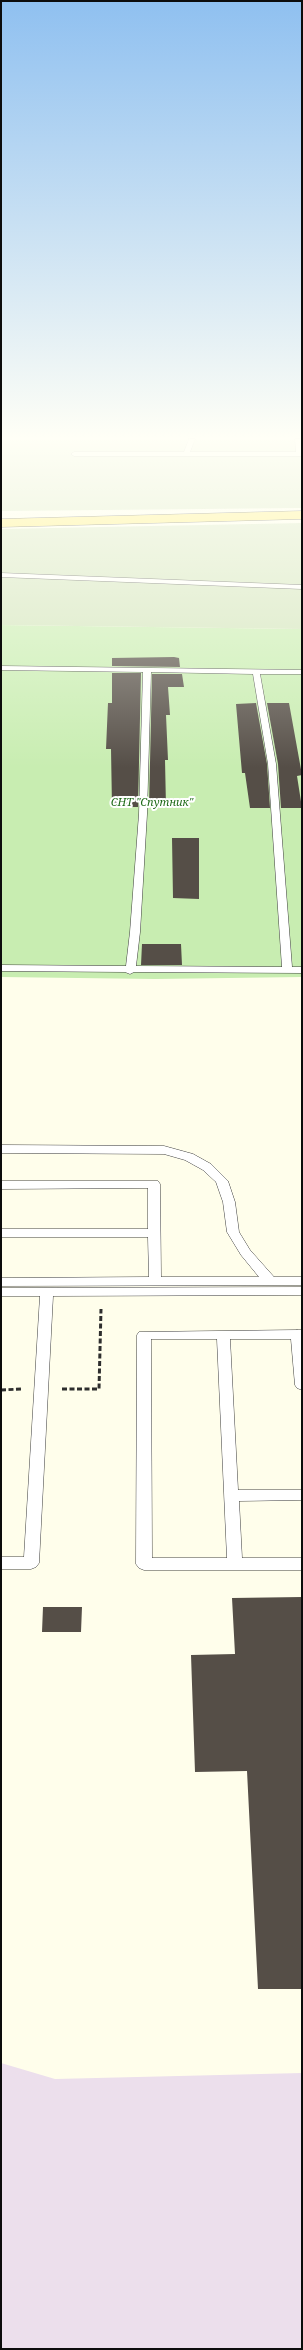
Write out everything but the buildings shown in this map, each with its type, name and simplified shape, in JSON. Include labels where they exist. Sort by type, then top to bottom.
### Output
[{"type":"lane","points":[[1,575],[302,587]]},
{"type":"lane","points":[[1,668],[302,672]]},
{"type":"lane","points":[[130,971],[135,932],[142,822],[146,670]]},
{"type":"lane","points":[[256,671],[272,764],[286,970]]},
{"type":"lane","points":[[1,968],[130,971],[302,970]]},
{"type":"lane","points":[[1,1149],[157,1149],[189,1157],[207,1167],[222,1181],[229,1202],[233,1232],[245,1252],[270,1281]]},
{"type":"lane","points":[[1,1185],[154,1184],[155,1281]]},
{"type":"lane","points":[[1,1233],[155,1233]]},
{"type":"lane","points":[[1,1282],[302,1280]]},
{"type":"lane","points":[[1,1292],[302,1291]]},
{"type":"lane","points":[[1,1563],[31,1563],[47,1292]]},
{"type":"lane","points":[[302,1385],[300,1334],[144,1335],[144,1564],[302,1564]]},
{"type":"lane","points":[[223,1335],[235,1564]]},
{"type":"lane","points":[[231,1496],[302,1496]]},
{"type":"shaded area","points":[[1,2063],[55,2079],[302,2073],[302,2349],[1,2349]]},
{"type":"green space","points":[[1,549],[302,549],[302,629],[1,625]]},
{"type":"green space","name":"СНТ \"Спутник\"","points":[[1,625],[302,629],[302,977],[155,979],[1,977]]}]
